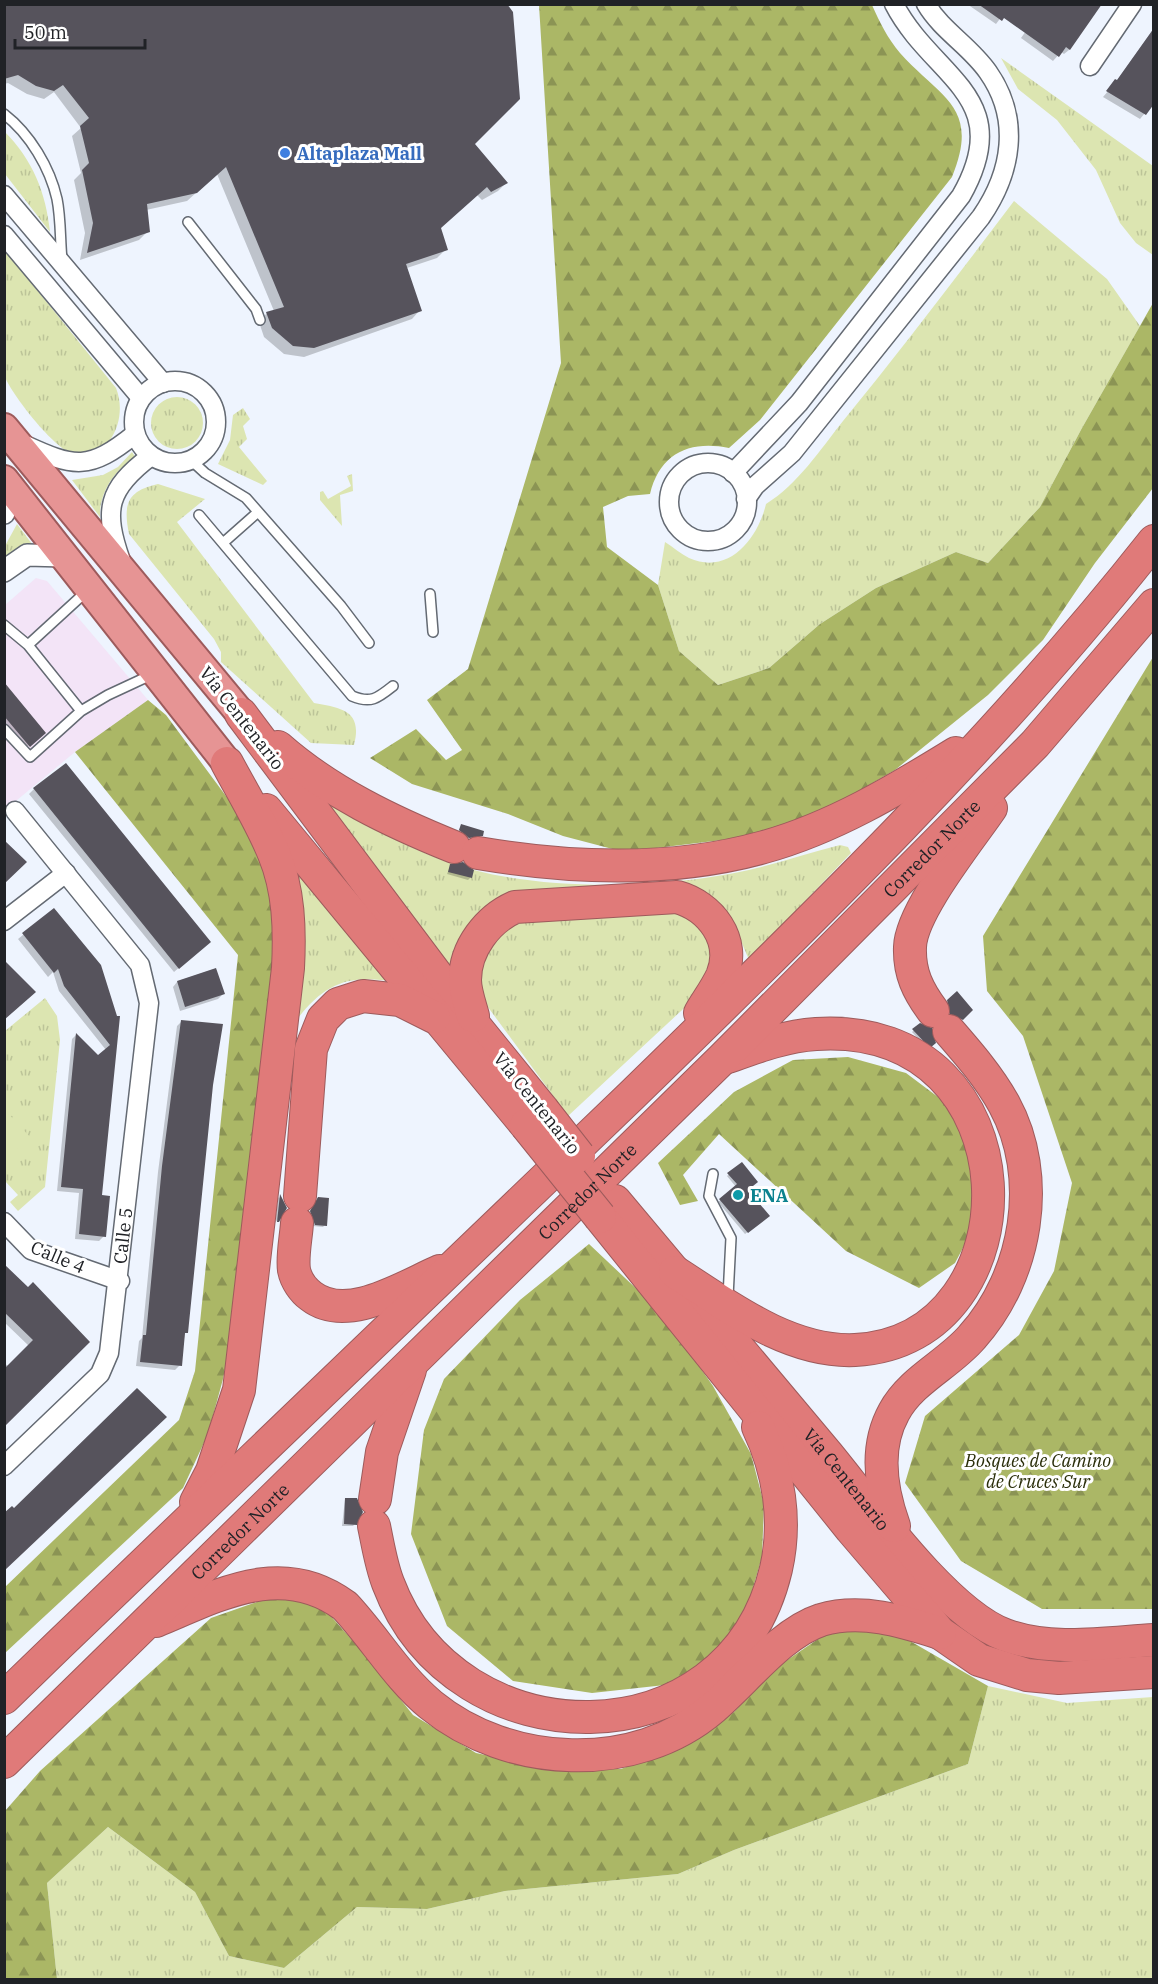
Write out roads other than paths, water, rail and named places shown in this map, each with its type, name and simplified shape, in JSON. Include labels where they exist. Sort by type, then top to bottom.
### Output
[{"type":"highway","name":"Vía Centenario","points":[[10,434],[241,714],[475,1026],[534,1118]]},
{"type":"highway","name":"Vía Centenario","points":[[4,482],[227,763],[439,1019],[534,1118],[608,1209],[740,1392],[851,1529],[940,1633],[979,1660],[1027,1675],[1059,1678],[1154,1672]]},
{"type":"highway","name":"Corredor Norte","points":[[4,1698],[185,1522],[458,1263],[838,894],[990,732],[1154,542]]},
{"type":"highway","name":"Corredor Norte","points":[[4,1762],[722,1059],[1035,744],[1154,604]]},
{"type":"highway","points":[[241,714],[287,755],[345,794],[401,826],[466,850],[528,862],[648,866],[697,860],[764,847],[822,825],[890,793],[990,732]]},
{"type":"highway","points":[[899,1541],[883,1488],[882,1447],[885,1432],[903,1399],[917,1384],[957,1354],[988,1318],[1010,1279],[1022,1237],[1025,1195],[1023,1165],[1013,1124],[1005,1105],[977,1063],[941,1021],[914,982],[910,945],[914,930],[928,901],[1035,744]]},
{"type":"highway","points":[[185,1522],[212,1471],[239,1390],[288,968],[290,933],[286,896],[275,854],[227,763]]},
{"type":"highway","points":[[475,1026],[465,980],[468,962],[478,939],[499,914],[515,907],[677,897],[692,901],[705,910],[721,932],[726,951],[723,974],[678,1050]]},
{"type":"highway","points":[[439,1019],[400,1000],[363,996],[338,1004],[323,1019],[311,1049],[294,1270],[303,1290],[320,1303],[342,1307],[366,1302],[458,1263]]},
{"type":"highway","points":[[675,1272],[727,1306],[773,1331],[813,1345],[855,1350],[877,1346],[913,1334],[943,1311],[965,1283],[982,1239],[988,1197],[985,1152],[967,1108],[943,1077],[907,1053],[861,1037],[815,1034],[767,1043],[722,1059]]},
{"type":"highway","name":"Vía Centenario","points":[[608,1209],[675,1272],[899,1541],[967,1613],[1004,1634],[1026,1641],[1057,1644],[1154,1640]]},
{"type":"highway","points":[[413,1361],[382,1452],[374,1512],[387,1583],[410,1627],[440,1663],[464,1681],[507,1704],[560,1717],[612,1717],[664,1703],[711,1676],[731,1658],[753,1629],[772,1584],[780,1537],[778,1491],[764,1440],[740,1392]]},
{"type":"highway","points":[[141,1627],[238,1588],[261,1583],[301,1584],[333,1597],[345,1606],[415,1691],[452,1720],[491,1740],[513,1748],[567,1755],[621,1750],[678,1730],[710,1710],[790,1637],[818,1621],[837,1616],[882,1617],[940,1633]]},
{"type":"street","points":[[734,473],[799,403],[961,196],[974,172],[980,140],[976,111],[963,87],[922,46],[894,4]]},
{"type":"street","points":[[746,499],[755,486],[792,453],[981,218],[998,193],[1006,166],[1010,131],[1002,99],[988,72],[935,20],[926,4]]},
{"type":"street","points":[[1090,66],[1132,4]]},
{"type":"street","points":[[4,195],[163,383]]},
{"type":"street","points":[[4,235],[141,398]]},
{"type":"street","points":[[877,302],[899,320]]},
{"type":"street","points":[[185,382],[195,386],[210,401],[216,414],[216,428],[212,442],[203,453],[192,460],[178,464],[164,462],[151,456],[141,447],[135,434],[135,410],[141,398],[151,389],[163,383],[185,382]]},
{"type":"street","points":[[10,434],[55,458],[71,462],[92,462],[110,454],[135,434]]},
{"type":"street","points":[[126,574],[112,526],[112,500],[118,486],[131,471],[151,456]]},
{"type":"street","points":[[710,464],[723,466],[734,473],[740,481],[746,499],[746,512],[741,523],[721,539],[696,540],[681,530],[670,514],[669,501],[671,489],[686,470],[710,464]]},
{"type":"street","points":[[4,482],[4,513]]},
{"type":"street","points":[[4,571],[27,555],[64,556]]},
{"type":"street","points":[[4,921],[66,873],[15,811]]},
{"type":"street","name":"Calle 5","points":[[5,1465],[100,1374],[110,1353],[120,1281],[149,1003],[140,965],[66,873]]},
{"type":"street","name":"Calle 4","points":[[4,1222],[31,1250],[120,1281]]},
{"type":"lane","points":[[4,114],[20,126],[38,153],[57,199],[62,265]]},
{"type":"lane","points":[[188,222],[256,309],[260,320]]},
{"type":"lane","points":[[192,460],[205,473],[246,498],[341,606],[369,643]]},
{"type":"lane","points":[[223,543],[258,512]]},
{"type":"lane","points":[[199,515],[352,696],[364,701],[377,700],[393,686]]},
{"type":"lane","points":[[28,645],[90,588]]},
{"type":"lane","points":[[430,594],[433,632]]},
{"type":"lane","points":[[4,625],[28,645],[81,711]]},
{"type":"lane","points":[[4,729],[30,757],[81,711],[108,694],[156,672]]},
{"type":"lane","points":[[712,1174],[709,1196],[731,1238],[727,1306]]},
{"type":"place","name":"Altaplaza Mall","points":[[285,153]]},
{"type":"place","name":"ENA","points":[[738,1195]]},
{"type":"park label","name":"Bosques de Camino de Cruces Sur","points":[[1038,1470]]}]
